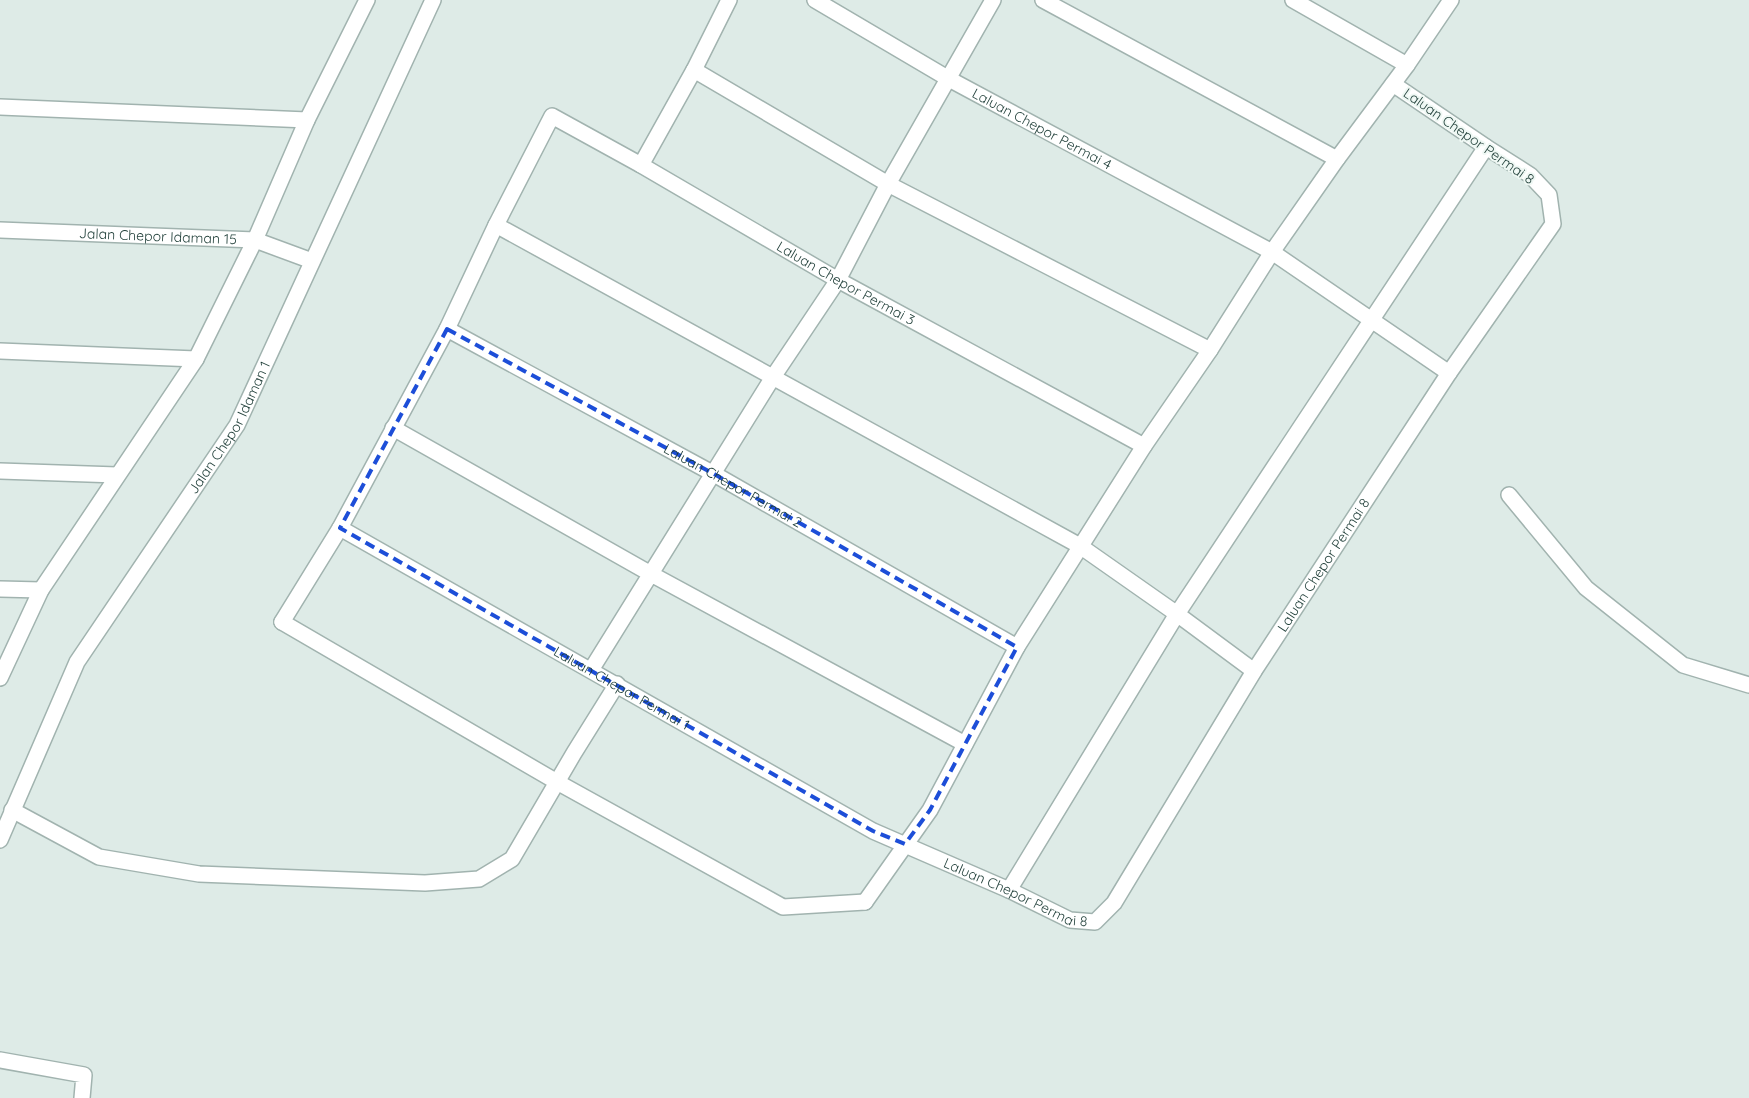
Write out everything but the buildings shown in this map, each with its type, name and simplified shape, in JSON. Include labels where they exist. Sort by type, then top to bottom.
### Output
[{"type":"street","points":[[0,678],[41,590],[196,359],[255,240],[307,120],[367,0]]},
{"type":"street","name":"Jalan Chepor Idaman 1","points":[[0,840],[77,662],[237,425],[433,0]]},
{"type":"street","points":[[641,165],[694,70],[729,0]]},
{"type":"street","name":"Laluan Chepor Permai 4","points":[[815,0],[949,78],[1272,252],[1449,374]]},
{"type":"street","points":[[591,670],[773,377],[838,280],[888,184],[993,0]]},
{"type":"street","points":[[1043,0],[1337,159]]},
{"type":"street","points":[[1293,0],[1407,65]]},
{"type":"street","points":[[1254,671],[1080,546],[496,225],[447,329],[340,528],[282,622],[557,782],[782,908],[865,902],[904,844],[930,810],[1017,646],[1080,546],[1144,446],[1210,350],[1272,252],[1337,159],[1407,65],[1451,0]]},
{"type":"street","points":[[694,70],[888,184],[1210,350]]},
{"type":"street","name":"Laluan Chepor Permai 8","points":[[904,844],[1009,890],[1070,920],[1094,922],[1114,903],[1254,671],[1449,374],[1553,224],[1550,195],[1530,175],[1393,84]]},
{"type":"street","points":[[0,106],[307,120]]},
{"type":"street","name":"Laluan Chepor Permai 3","points":[[496,225],[552,116],[641,165],[838,280],[1144,446]]},
{"type":"street","points":[[1009,890],[1177,614],[1486,147]]},
{"type":"street","name":"Jalan Chepor Idaman 15","points":[[0,230],[255,240],[312,262]]},
{"type":"street","name":"Laluan Chepor Permai 2","points":[[447,329],[714,474],[1017,646]]},
{"type":"street","points":[[0,351],[196,359]]},
{"type":"street","points":[[393,428],[650,574],[965,744]]},
{"type":"street","points":[[0,471],[117,475]]},
{"type":"street","points":[[1509,495],[1586,588],[1683,665],[1749,685]]},
{"type":"street","name":"Laluan Chepor Permai 1","points":[[340,528],[873,831],[904,844]]},
{"type":"street","points":[[0,589],[41,590]]},
{"type":"street","points":[[12,810],[99,858],[199,874],[425,883],[479,879],[512,859],[617,684]]},
{"type":"street","points":[[0,1060],[84,1075],[82,1098]]},
{"type":"highlighted area","points":[[447,329],[714,474],[1017,647],[930,810],[905,844],[873,831],[340,528]]}]
